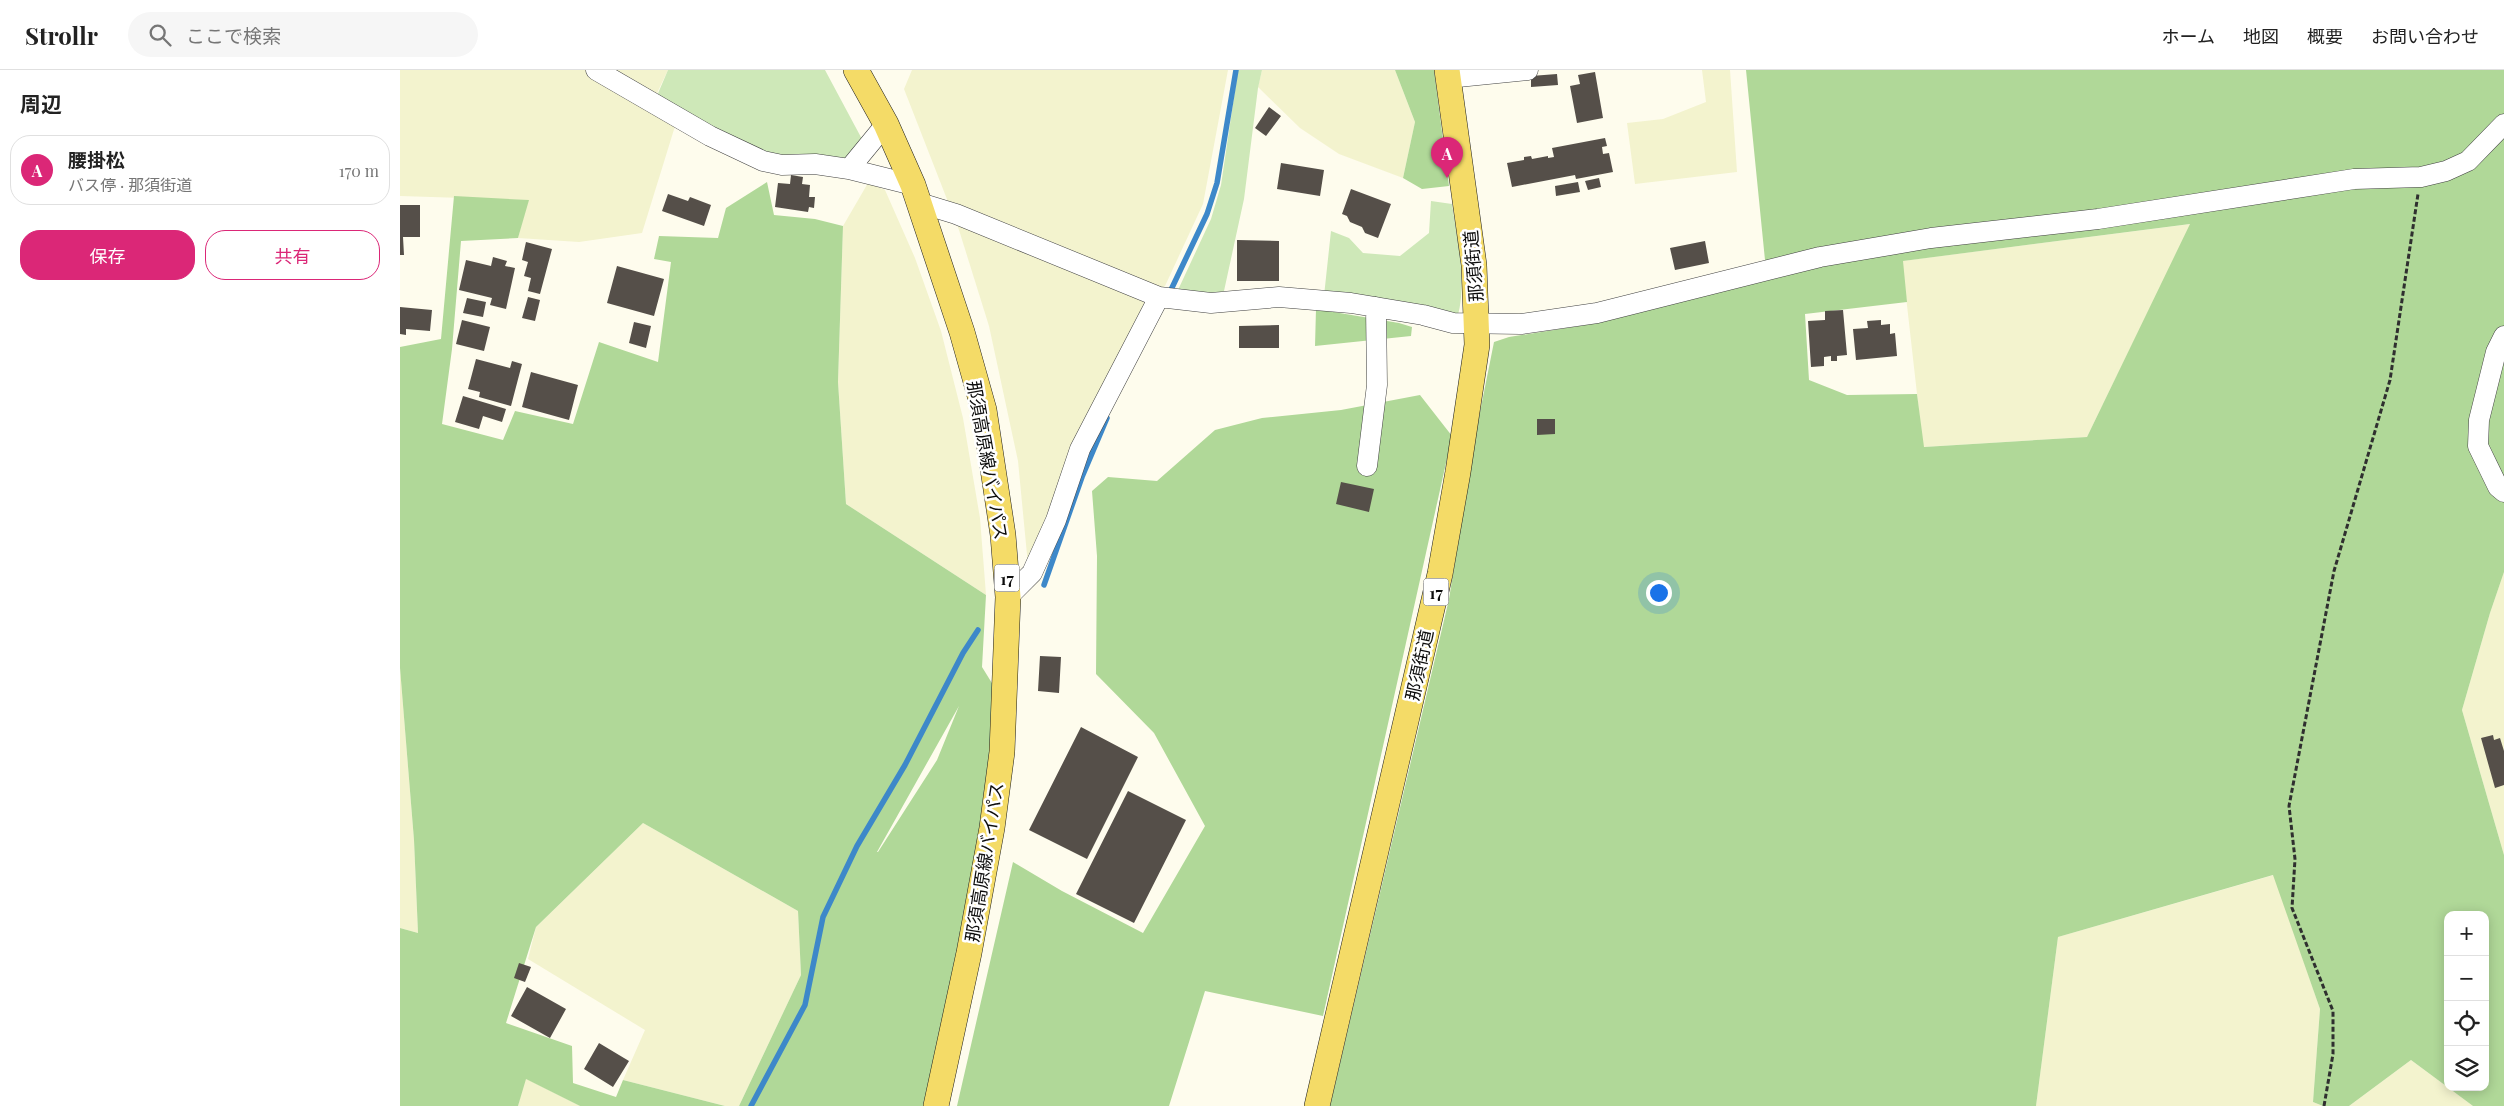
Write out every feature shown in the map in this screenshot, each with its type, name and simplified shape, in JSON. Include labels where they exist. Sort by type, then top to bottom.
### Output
[{"type":"main road","name":"那須高原線バイパス","points":[[856,70],[886,124],[917,194],[962,332],[984,410],[1003,535],[1008,597],[1002,752],[992,828],[969,953],[936,1106]]},
{"type":"main road","name":"那須街道","points":[[1317,1106],[1440,574],[1458,472],[1477,345],[1478,324],[1472,246],[1448,74]]},
{"type":"street","points":[[596,70],[710,136],[755,158],[782,165],[815,164],[849,169],[917,194],[956,214],[1159,297],[1211,303],[1279,297],[1376,307],[1453,322],[1478,324],[1521,324],[1597,313],[1820,257],[1931,238],[2098,219],[2354,179],[2422,177],[2446,171],[2468,161],[2504,124]]},
{"type":"street","points":[[1448,74],[1528,70]]},
{"type":"street","points":[[849,169],[886,124]]},
{"type":"street","points":[[1008,597],[1032,574],[1056,520],[1080,449],[1159,297]]},
{"type":"street","points":[[1367,466],[1377,385],[1376,307]]},
{"type":"street","points":[[2504,336],[2496,352],[2478,420],[2478,446],[2498,487],[2504,492]]},
{"type":"path","points":[[2324,1106],[2333,1054],[2333,1011],[2292,908],[2295,859],[2289,806],[2334,571],[2390,380],[2422,177]]},
{"type":"green space","points":[[400,70],[668,70],[650,108],[676,123],[642,233],[579,242],[518,238],[528,200],[400,196]]},
{"type":"green space","points":[[668,70],[825,70],[863,141],[846,161],[781,160],[656,98]]},
{"type":"green space","points":[[912,70],[1228,70],[1203,204],[1165,286],[1080,449],[1028,565],[1018,461],[989,326],[959,230],[904,89]]},
{"type":"green space","points":[[1238,70],[1262,70],[1244,199],[1224,291],[1209,295],[1178,290],[1211,219],[1221,185]]},
{"type":"green space","points":[[1262,70],[1395,70],[1415,122],[1403,178],[1339,154],[1300,128],[1258,87]]},
{"type":"green space","points":[[1395,70],[1434,70],[1449,186],[1422,189],[1403,178],[1415,122]]},
{"type":"green space","points":[[1702,70],[1730,70],[1737,172],[1635,184],[1627,123],[1663,119],[1706,102]]},
{"type":"green space","points":[[1746,70],[2504,70],[2504,572],[2462,710],[2504,855],[2504,1106],[2473,1106],[2453,1091],[2489,1091],[2489,911],[2444,911],[2444,1084],[2411,1060],[2349,1106],[2323,1106],[2313,1102],[2320,1009],[2273,875],[2058,937],[2036,1106],[1330,1106],[1449,599],[1476,432],[1494,342],[1509,337],[1585,325],[1767,280]],"holes":[[[2190,224],[2087,437],[1924,447],[1917,394],[1847,395],[1809,380],[1805,314],[1907,302],[1903,261]]]},
{"type":"green space","points":[[767,182],[774,215],[815,219],[843,226],[838,382],[846,504],[986,595],[982,667],[995,688],[988,779],[962,945],[924,1106],[739,1106],[801,975],[798,911],[643,823],[536,927],[506,1023],[572,1046],[573,1083],[616,1097],[623,1080],[725,1106],[580,1106],[526,1079],[518,1106],[400,1106],[400,928],[418,933],[414,840],[400,668],[400,347],[441,339],[454,196],[529,200],[518,238],[461,241],[452,349],[442,424],[503,440],[515,411],[573,424],[599,342],[658,362],[671,262],[654,259],[659,236],[718,238],[726,208]],"holes":[[[959,706],[937,760],[878,852],[877,852]]]},
{"type":"green space","points":[[868,183],[885,190],[915,258],[941,331],[963,418],[980,518],[986,595],[846,504],[838,382],[843,226]]},
{"type":"green space","points":[[1431,201],[1452,204],[1462,288],[1458,315],[1324,296],[1331,231],[1349,238],[1363,253],[1400,256],[1429,233]]},
{"type":"green space","points":[[2191,224],[2087,437],[1923,447],[1902,261]]},
{"type":"green space","points":[[1316,309],[1399,323],[1412,327],[1411,336],[1315,346]]},
{"type":"green space","points":[[1420,395],[1452,436],[1323,1016],[1205,991],[1169,1106],[957,1106],[1013,862],[1062,891],[1143,933],[1205,826],[1154,733],[1096,674],[1097,556],[1092,491],[1108,477],[1157,481],[1215,430],[1262,418],[1341,410]]},
{"type":"green space","points":[[2504,572],[2504,855],[2462,710]]},
{"type":"green space","points":[[400,668],[414,840],[418,933],[400,928]]},
{"type":"green space","points":[[643,823],[798,911],[801,975],[739,1106],[725,1106],[623,1080],[645,1030],[528,959],[536,927]]},
{"type":"green space","points":[[2274,875],[2320,1009],[2313,1102],[2323,1106],[2036,1106],[2058,937]]},
{"type":"green space","points":[[2411,1060],[2444,1084],[2444,1091],[2453,1091],[2473,1106],[2349,1106]]},
{"type":"green space","points":[[525,1078],[580,1106],[518,1106]]},
{"type":"building","points":[[1595,72],[1603,118],[1577,123],[1570,86],[1580,84],[1578,75]]},
{"type":"building","points":[[1557,74],[1558,85],[1531,87],[1531,76]]},
{"type":"building","points":[[1269,107],[1281,116],[1266,136],[1255,128]]},
{"type":"building","points":[[1605,138],[1607,146],[1602,147],[1603,154],[1609,153],[1613,172],[1576,179],[1575,175],[1512,187],[1507,163],[1524,160],[1524,157],[1531,156],[1532,159],[1548,156],[1548,158],[1554,157],[1552,148]]},
{"type":"building","points":[[1281,163],[1324,170],[1320,196],[1277,189]]},
{"type":"building","points":[[791,175],[803,177],[802,184],[810,185],[809,197],[815,197],[814,208],[809,207],[808,212],[775,207],[778,183],[790,184]]},
{"type":"building","points":[[1599,178],[1601,187],[1588,190],[1585,181]]},
{"type":"building","points":[[1578,182],[1580,192],[1556,196],[1555,186]]},
{"type":"building","points":[[1351,189],[1391,204],[1378,238],[1365,233],[1362,227],[1350,222],[1347,216],[1342,214]]},
{"type":"building","points":[[668,194],[688,201],[690,197],[711,205],[704,226],[662,211]]},
{"type":"building","points":[[400,205],[420,205],[420,237],[403,237],[404,255],[400,255]]},
{"type":"building","points":[[1237,240],[1279,241],[1279,281],[1237,281]]},
{"type":"building","points":[[1705,241],[1709,263],[1675,270],[1670,248]]},
{"type":"building","points":[[526,242],[552,249],[540,294],[528,291],[531,278],[524,276],[528,262],[522,260]]},
{"type":"building","points":[[493,257],[507,261],[505,266],[515,268],[506,309],[490,305],[492,298],[459,290],[466,260],[491,266]]},
{"type":"building","points":[[617,266],[664,279],[654,316],[607,303]]},
{"type":"building","points":[[528,297],[540,300],[535,321],[522,318]]},
{"type":"building","points":[[467,298],[486,302],[483,317],[463,313]]},
{"type":"building","points":[[400,307],[432,310],[430,331],[406,329],[406,335],[400,334]]},
{"type":"building","points":[[1843,310],[1847,355],[1837,356],[1837,361],[1831,361],[1831,356],[1824,357],[1824,366],[1811,367],[1808,321],[1825,320],[1825,311]]},
{"type":"building","points":[[462,320],[490,327],[484,351],[456,344]]},
{"type":"building","points":[[1881,320],[1881,325],[1890,324],[1890,334],[1895,333],[1897,356],[1856,360],[1853,329],[1868,328],[1867,321]]},
{"type":"building","points":[[634,322],[651,326],[646,348],[629,343]]},
{"type":"building","points":[[1279,325],[1279,348],[1239,348],[1239,326]]},
{"type":"building","points":[[476,359],[510,368],[512,361],[522,364],[511,406],[479,397],[480,392],[468,389]]},
{"type":"building","points":[[531,372],[578,385],[569,420],[522,407]]},
{"type":"building","points":[[463,396],[506,409],[502,422],[483,416],[479,429],[455,422]]},
{"type":"building","points":[[1537,419],[1555,419],[1555,434],[1537,435]]},
{"type":"building","points":[[1341,482],[1374,489],[1369,512],[1336,504]]},
{"type":"building","points":[[1040,656],[1061,657],[1059,693],[1038,691]]},
{"type":"building","points":[[1081,727],[1138,757],[1087,859],[1029,830]]},
{"type":"building","points":[[2493,735],[2494,740],[2500,738],[2504,751],[2504,785],[2495,788],[2481,738]]},
{"type":"building","points":[[1128,791],[1186,820],[1134,923],[1076,894]]},
{"type":"building","points":[[519,963],[531,967],[525,982],[514,978]]},
{"type":"building","points":[[527,987],[566,1009],[550,1038],[511,1016]]},
{"type":"building","points":[[599,1043],[629,1061],[613,1087],[584,1069]]},
{"type":"waterway","points":[[1169,294],[1207,214],[1217,183],[1236,70]]},
{"type":"waterway","points":[[1044,585],[1082,477],[1107,418]]},
{"type":"waterway","points":[[751,1106],[805,1005],[823,917],[857,846],[905,765],[963,653],[978,630]]},
{"type":"place","name":"腰掛松","points":[[1447,178]]}]
